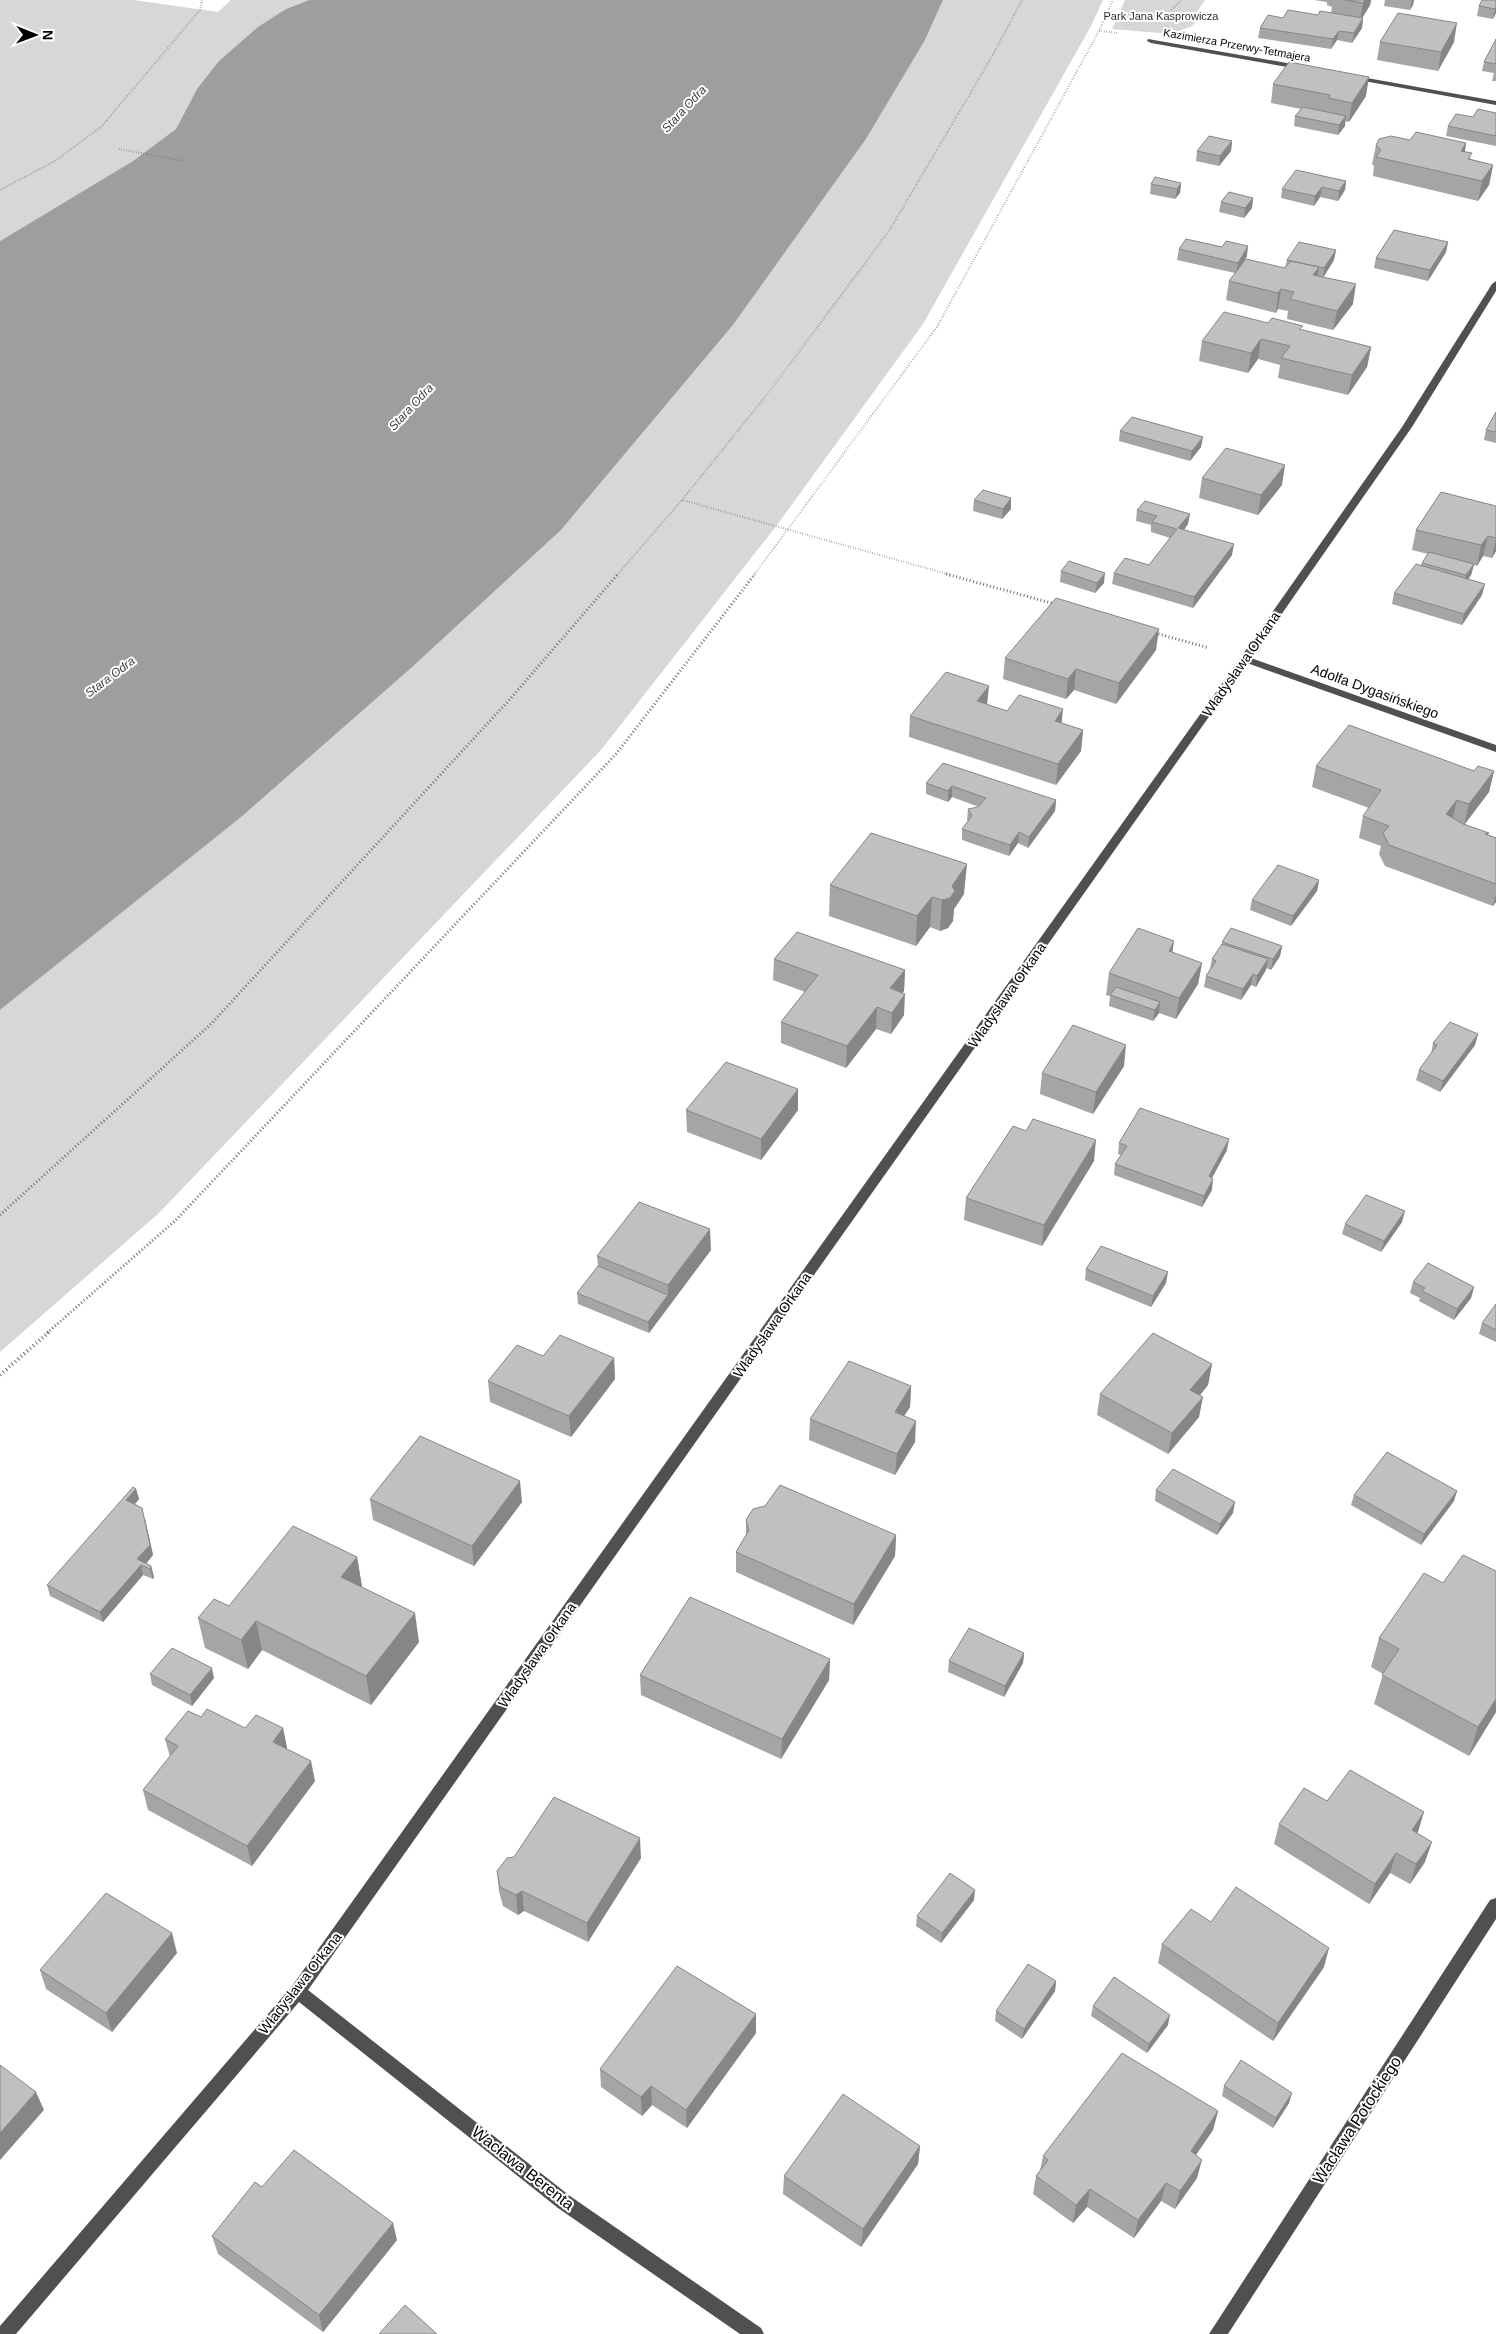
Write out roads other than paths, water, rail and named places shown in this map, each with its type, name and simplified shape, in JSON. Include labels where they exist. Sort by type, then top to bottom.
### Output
[{"type":"street","name":"Kazimierza Przerwy-Tetmajera","points":[[1151,41],[1314,70]]},
{"type":"street","points":[[1343,75],[1496,103]]},
{"type":"street","name":"Władysława Orkana","points":[[6,2334],[298,1991],[1245,658],[1407,427],[1496,284]]},
{"type":"street","name":"Adolfa Dygasińskiego","points":[[1245,658],[1496,749]]},
{"type":"street","name":"Wacława Potockiego","points":[[1218,2334],[1496,1905]]},
{"type":"street","name":"Wacława Berenta","points":[[298,1991],[564,2202],[755,2334]]},
{"type":"water","name":"Stara Odra","points":[[309,0],[943,0],[925,40],[866,139],[733,325],[561,530],[410,669],[240,818],[0,1010],[0,241],[133,161],[176,129],[197,89],[219,61],[258,27],[286,9]]},
{"type":"park label","name":"Park Jana Kasprowicza","points":[[1161,16]]}]
